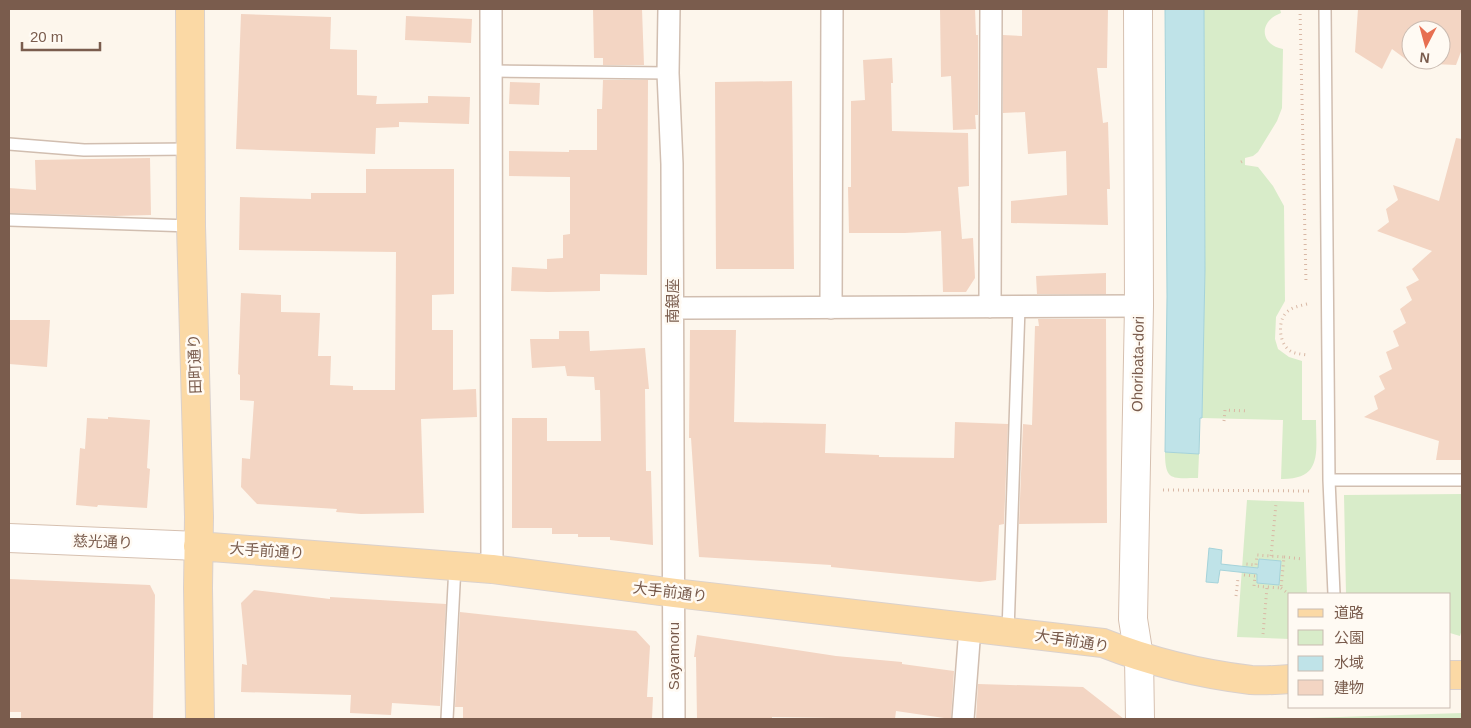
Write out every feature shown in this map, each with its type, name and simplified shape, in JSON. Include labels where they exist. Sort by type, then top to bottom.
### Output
[{"type":"main road","name":"田町通り","points":[[190,9],[191,226],[200,516],[198,546],[200,719]]},
{"type":"main road","name":"大手前通り","points":[[198,546],[492,569],[1103,643],[1166,665],[1253,680],[1288,679]]},
{"type":"street","points":[[492,9],[492,569]]},
{"type":"street","name":"南銀座","points":[[669,9],[668,73],[672,164],[675,592]]},
{"type":"street","points":[[831,308],[832,9]]},
{"type":"street","points":[[990,306],[992,9]]},
{"type":"street","name":"Ohoribata-dori","points":[[1138,9],[1139,306],[1133,619],[1139,657],[1140,719]]},
{"type":"street","points":[[673,310],[682,308],[1139,306]]},
{"type":"street","name":"慈光通り","points":[[9,538],[198,546]]},
{"type":"street","name":"Sayamoru","points":[[674,719],[675,592]]},
{"type":"street","points":[[963,719],[970,628]]},
{"type":"lane","points":[[1325,9],[1330,485],[1334,593]]},
{"type":"lane","points":[[492,71],[668,73]]},
{"type":"lane","points":[[9,144],[84,150],[191,150]]},
{"type":"lane","points":[[9,220],[191,226]]},
{"type":"lane","points":[[1008,632],[1019,306]]},
{"type":"lane","points":[[1330,485],[1462,480]]},
{"type":"lane","points":[[447,719],[455,566]]},
{"type":"path","points":[[1300,9],[1306,284]]},
{"type":"path","points":[[1306,294],[1307,313]]},
{"type":"path","points":[[1307,304],[1294,307],[1286,313],[1282,321],[1281,333],[1282,342],[1289,350],[1297,354],[1308,355],[1308,347]]},
{"type":"path","points":[[1224,421],[1225,410],[1248,410]]},
{"type":"path","points":[[1159,490],[1330,485]]},
{"type":"path","points":[[1271,556],[1276,504]]},
{"type":"path","points":[[1246,564],[1256,565],[1257,555],[1303,560]]},
{"type":"path","points":[[1281,588],[1284,558]]},
{"type":"path","points":[[1244,575],[1254,576],[1254,586],[1281,588],[1288,593]]},
{"type":"path","points":[[1236,596],[1238,578]]},
{"type":"path","points":[[1262,634],[1267,587]]},
{"type":"green space","points":[[1204,9],[1280,9],[1281,13],[1269,21],[1265,32],[1269,42],[1283,49],[1282,108],[1277,121],[1258,152],[1253,156],[1245,158],[1245,165],[1258,167],[1273,186],[1284,206],[1285,301],[1276,317],[1275,339],[1278,349],[1289,357],[1302,361],[1302,420],[1316,420],[1316,453],[1314,462],[1311,469],[1304,475],[1295,478],[1281,479],[1283,420],[1202,418],[1205,270]]},
{"type":"green space","points":[[1165,452],[1199,454],[1198,478],[1176,478],[1172,476],[1166,469]]},
{"type":"green space","points":[[1462,494],[1462,629],[1460,636],[1451,633],[1451,593],[1346,593],[1344,495]]},
{"type":"green space","points":[[1247,500],[1304,502],[1307,593],[1288,593],[1288,639],[1237,637]]},
{"type":"green space","points":[[1462,713],[1462,719],[1278,719]]},
{"type":"water","points":[[1165,9],[1204,9],[1205,270],[1202,418],[1200,418],[1199,454],[1165,452],[1167,297]]},
{"type":"water","points":[[1209,548],[1222,550],[1221,564],[1258,568],[1259,559],[1281,561],[1279,585],[1257,583],[1257,574],[1220,570],[1218,583],[1206,582]]},
{"type":"building","points":[[593,9],[642,9],[644,65],[603,65],[603,58],[594,58]]},
{"type":"building","points":[[940,9],[975,9],[976,35],[978,35],[978,115],[975,115],[976,129],[953,130],[951,76],[941,77]]},
{"type":"building","points":[[1022,9],[1108,9],[1107,68],[1097,68],[1103,123],[1108,122],[1110,189],[1107,189],[1108,225],[1011,223],[1011,201],[1067,195],[1066,151],[1028,154],[1025,112],[1003,113],[1003,35],[1022,36]]},
{"type":"building","points":[[1358,9],[1462,9],[1462,49],[1456,65],[1451,65],[1451,20],[1401,20],[1401,56],[1392,49],[1382,69],[1355,52]]},
{"type":"building","points":[[241,14],[331,17],[330,49],[357,50],[357,95],[377,96],[376,104],[428,103],[428,96],[470,97],[469,124],[399,122],[399,127],[376,128],[375,154],[236,149]]},
{"type":"building","points":[[406,16],[472,19],[471,43],[405,40]]},
{"type":"building","points":[[892,58],[892,131],[968,133],[969,186],[958,187],[962,239],[973,238],[975,278],[966,292],[943,292],[941,231],[849,233],[848,187],[851,187],[851,101],[865,100],[863,60]]},
{"type":"building","points":[[603,80],[648,80],[647,275],[600,274],[600,291],[511,291],[512,267],[547,269],[547,259],[563,258],[563,235],[570,234],[570,177],[509,176],[509,151],[569,152],[569,150],[597,150],[597,109],[602,109]]},
{"type":"building","points":[[792,81],[794,269],[716,269],[715,82]]},
{"type":"building","points":[[510,82],[540,83],[539,105],[509,104]]},
{"type":"building","points":[[1456,138],[1462,139],[1462,460],[1436,460],[1439,441],[1364,417],[1378,409],[1374,396],[1385,389],[1379,376],[1392,369],[1386,352],[1399,346],[1393,331],[1406,323],[1400,309],[1412,300],[1406,287],[1419,280],[1412,269],[1432,251],[1377,231],[1389,222],[1386,209],[1398,200],[1393,185],[1439,201]]},
{"type":"building","points":[[150,158],[151,215],[115,216],[9,213],[9,188],[36,190],[35,160]]},
{"type":"building","points":[[366,169],[454,169],[454,294],[432,295],[432,330],[453,330],[453,390],[476,389],[477,417],[421,419],[424,513],[361,514],[336,512],[337,509],[257,504],[241,487],[242,458],[250,459],[254,401],[240,400],[240,375],[238,374],[241,293],[281,295],[281,312],[320,313],[318,356],[331,356],[330,385],[353,386],[353,390],[395,390],[396,252],[239,250],[240,197],[311,199],[311,193],[366,193]]},
{"type":"building","points":[[1106,273],[1106,294],[1037,294],[1036,276]]},
{"type":"building","points":[[1038,319],[1106,319],[1107,523],[1019,524],[1023,424],[1032,425],[1035,326],[1039,326]]},
{"type":"building","points":[[9,320],[50,320],[47,367],[9,364]]},
{"type":"building","points":[[690,330],[736,330],[734,422],[826,424],[825,453],[879,455],[879,457],[954,458],[955,422],[1008,424],[1004,524],[999,525],[996,580],[980,582],[831,567],[831,565],[699,557],[691,438],[689,438]]},
{"type":"building","points":[[559,331],[589,331],[590,351],[645,348],[649,389],[645,389],[646,471],[651,471],[653,545],[610,540],[610,537],[578,537],[578,534],[552,534],[552,528],[512,528],[512,418],[547,418],[547,441],[601,441],[600,390],[595,390],[594,377],[567,376],[565,366],[532,368],[530,339],[559,339]]},
{"type":"building","points":[[108,417],[150,420],[147,468],[150,469],[147,508],[76,505],[80,448],[85,449],[87,418],[108,419]]},
{"type":"building","points":[[9,579],[150,585],[155,595],[153,719],[21,719],[21,712],[9,712]]},
{"type":"building","points":[[254,590],[330,599],[330,597],[446,604],[440,706],[392,703],[391,715],[350,713],[351,695],[241,692],[242,664],[247,665],[241,603]]},
{"type":"building","points":[[460,612],[636,631],[650,646],[647,697],[653,697],[652,719],[463,719],[463,707],[455,707]]},
{"type":"building","points":[[697,635],[836,656],[902,662],[902,664],[954,671],[951,719],[896,711],[895,719],[772,717],[772,719],[697,719],[696,657],[694,657]]},
{"type":"building","points":[[978,684],[1083,687],[1124,719],[976,719]]}]
